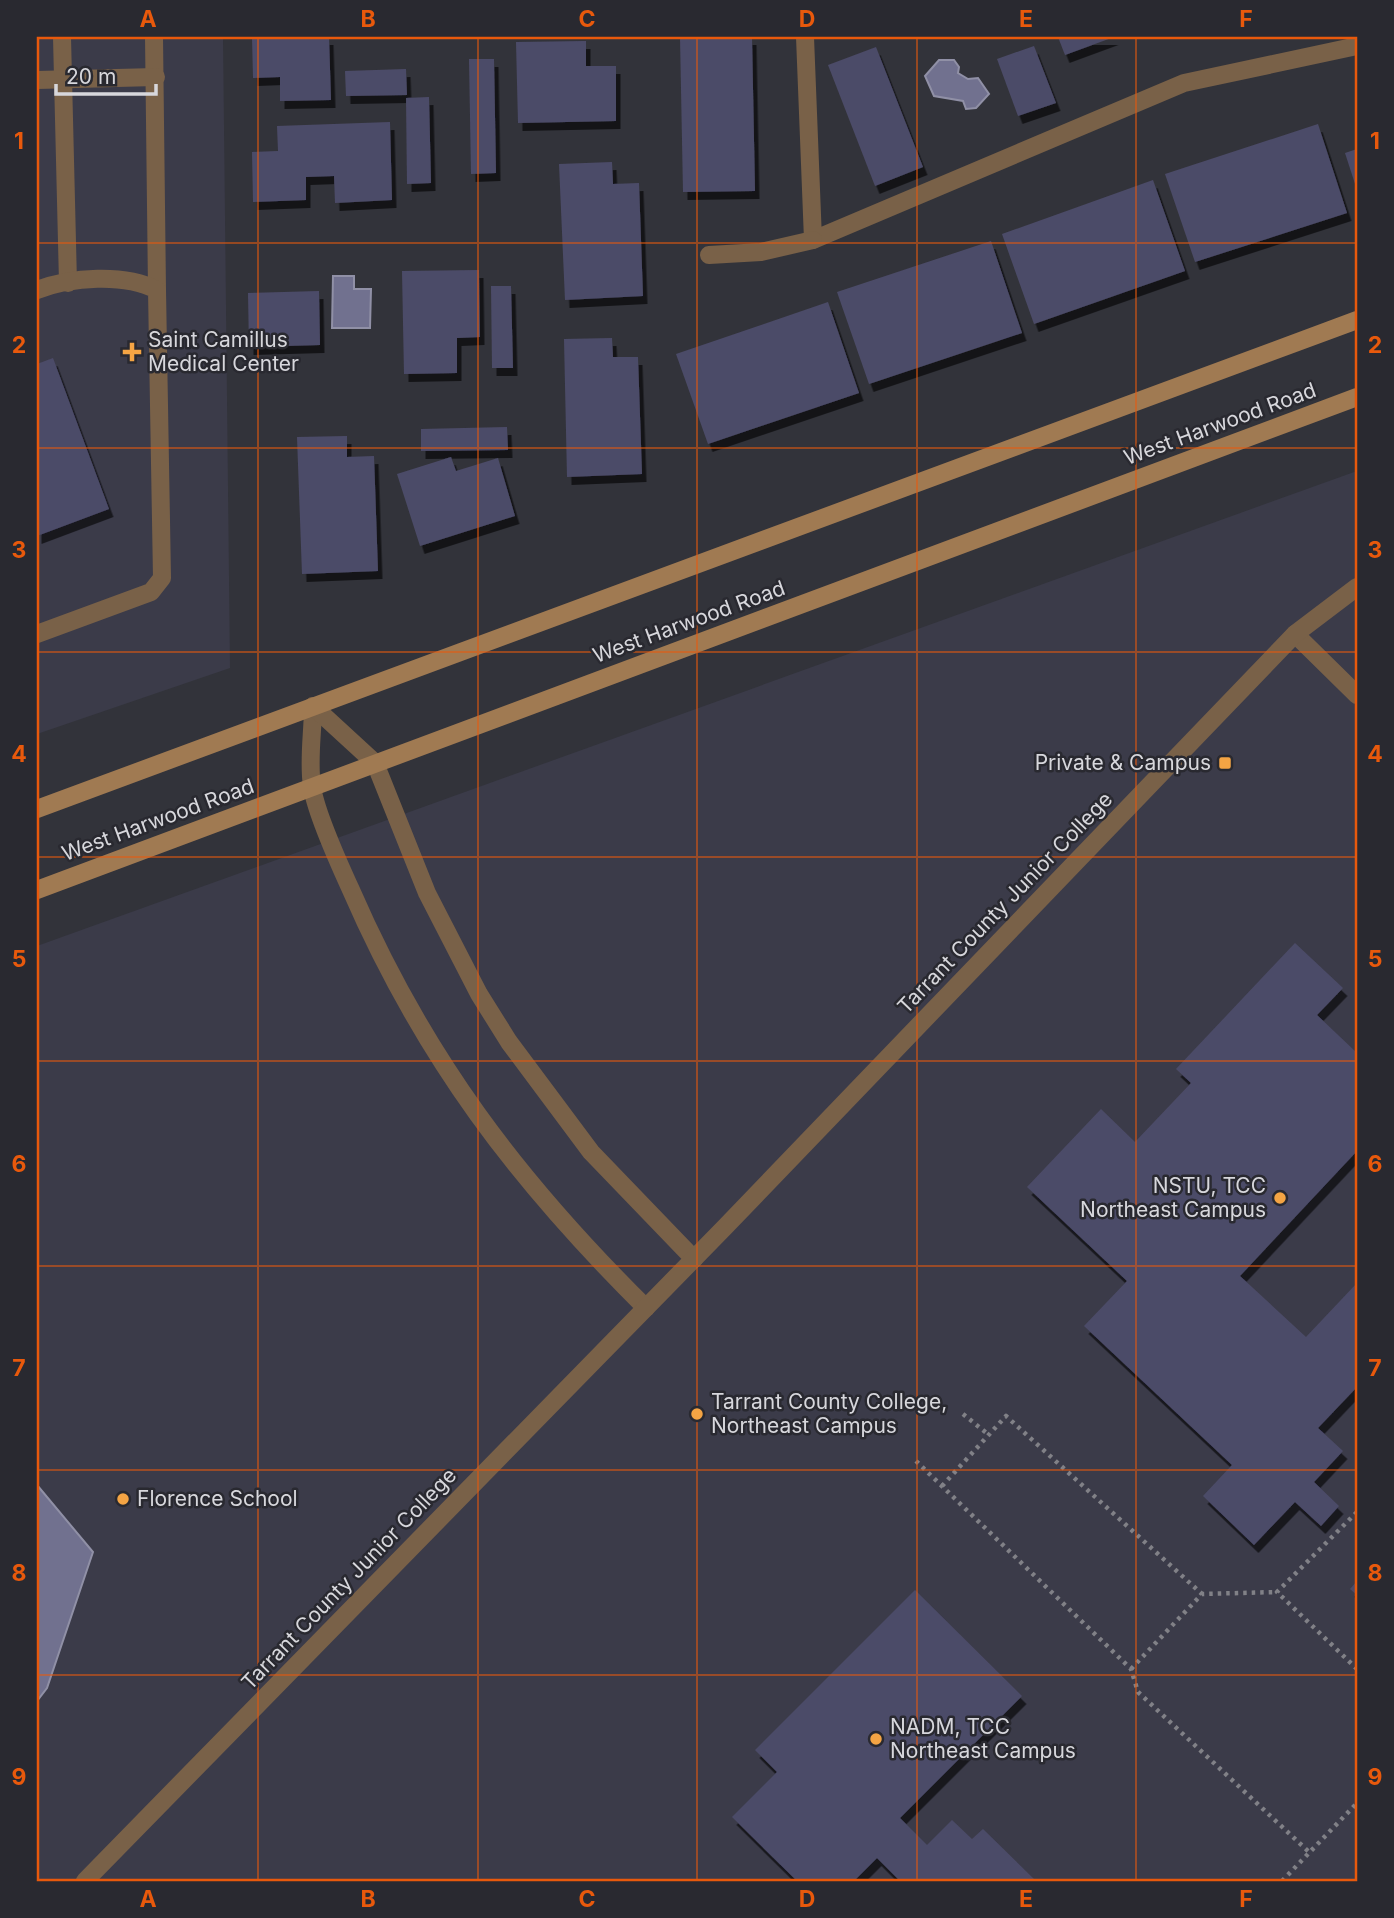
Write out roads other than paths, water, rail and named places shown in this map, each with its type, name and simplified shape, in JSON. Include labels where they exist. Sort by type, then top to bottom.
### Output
[{"type":"main road","points":[[37,809],[1357,320]]},
{"type":"main road","name":"West Harwood Road","points":[[37,890],[1357,397]]},
{"type":"street","points":[[62,37],[68,283]]},
{"type":"street","points":[[37,634],[151,593],[162,578],[154,37]]},
{"type":"street","points":[[805,37],[813,240]]},
{"type":"street","points":[[709,255],[761,252],[813,240],[1184,83],[1357,46]]},
{"type":"street","points":[[37,80],[156,77]]},
{"type":"street","points":[[37,290],[68,283],[139,281],[157,290]]},
{"type":"street","name":"Tarrant County Junior College","points":[[85,1881],[694,1259],[1295,634],[1357,587]]},
{"type":"street","points":[[1295,634],[1357,695]]},
{"type":"street","points":[[313,706],[376,763],[427,893],[468,974],[509,1042],[591,1152],[694,1259]]},
{"type":"street","points":[[313,706],[312,787],[368,928],[395,984],[453,1081],[500,1147],[543,1201],[646,1308]]},
{"type":"water","points":[[939,60],[954,60],[959,67],[958,73],[968,79],[978,78],[989,94],[976,108],[966,109],[963,101],[934,96],[925,76]]},
{"type":"water","points":[[333,276],[354,276],[354,289],[371,289],[370,328],[332,328]]},
{"type":"water","points":[[37,1485],[93,1552],[47,1688],[37,1701]]},
{"type":"place","name":"Saint Camillus Medical Center","points":[[132,352]]},
{"type":"place","name":"Private & Campus","points":[[1225,763]]},
{"type":"place","name":"NSTU, TCC Northeast Campus","points":[[1280,1198]]},
{"type":"place","name":"Tarrant County College, Northeast Campus","points":[[697,1414]]},
{"type":"place","name":"Florence School","points":[[123,1499]]},
{"type":"place","name":"NADM, TCC Northeast Campus","points":[[876,1739]]}]
